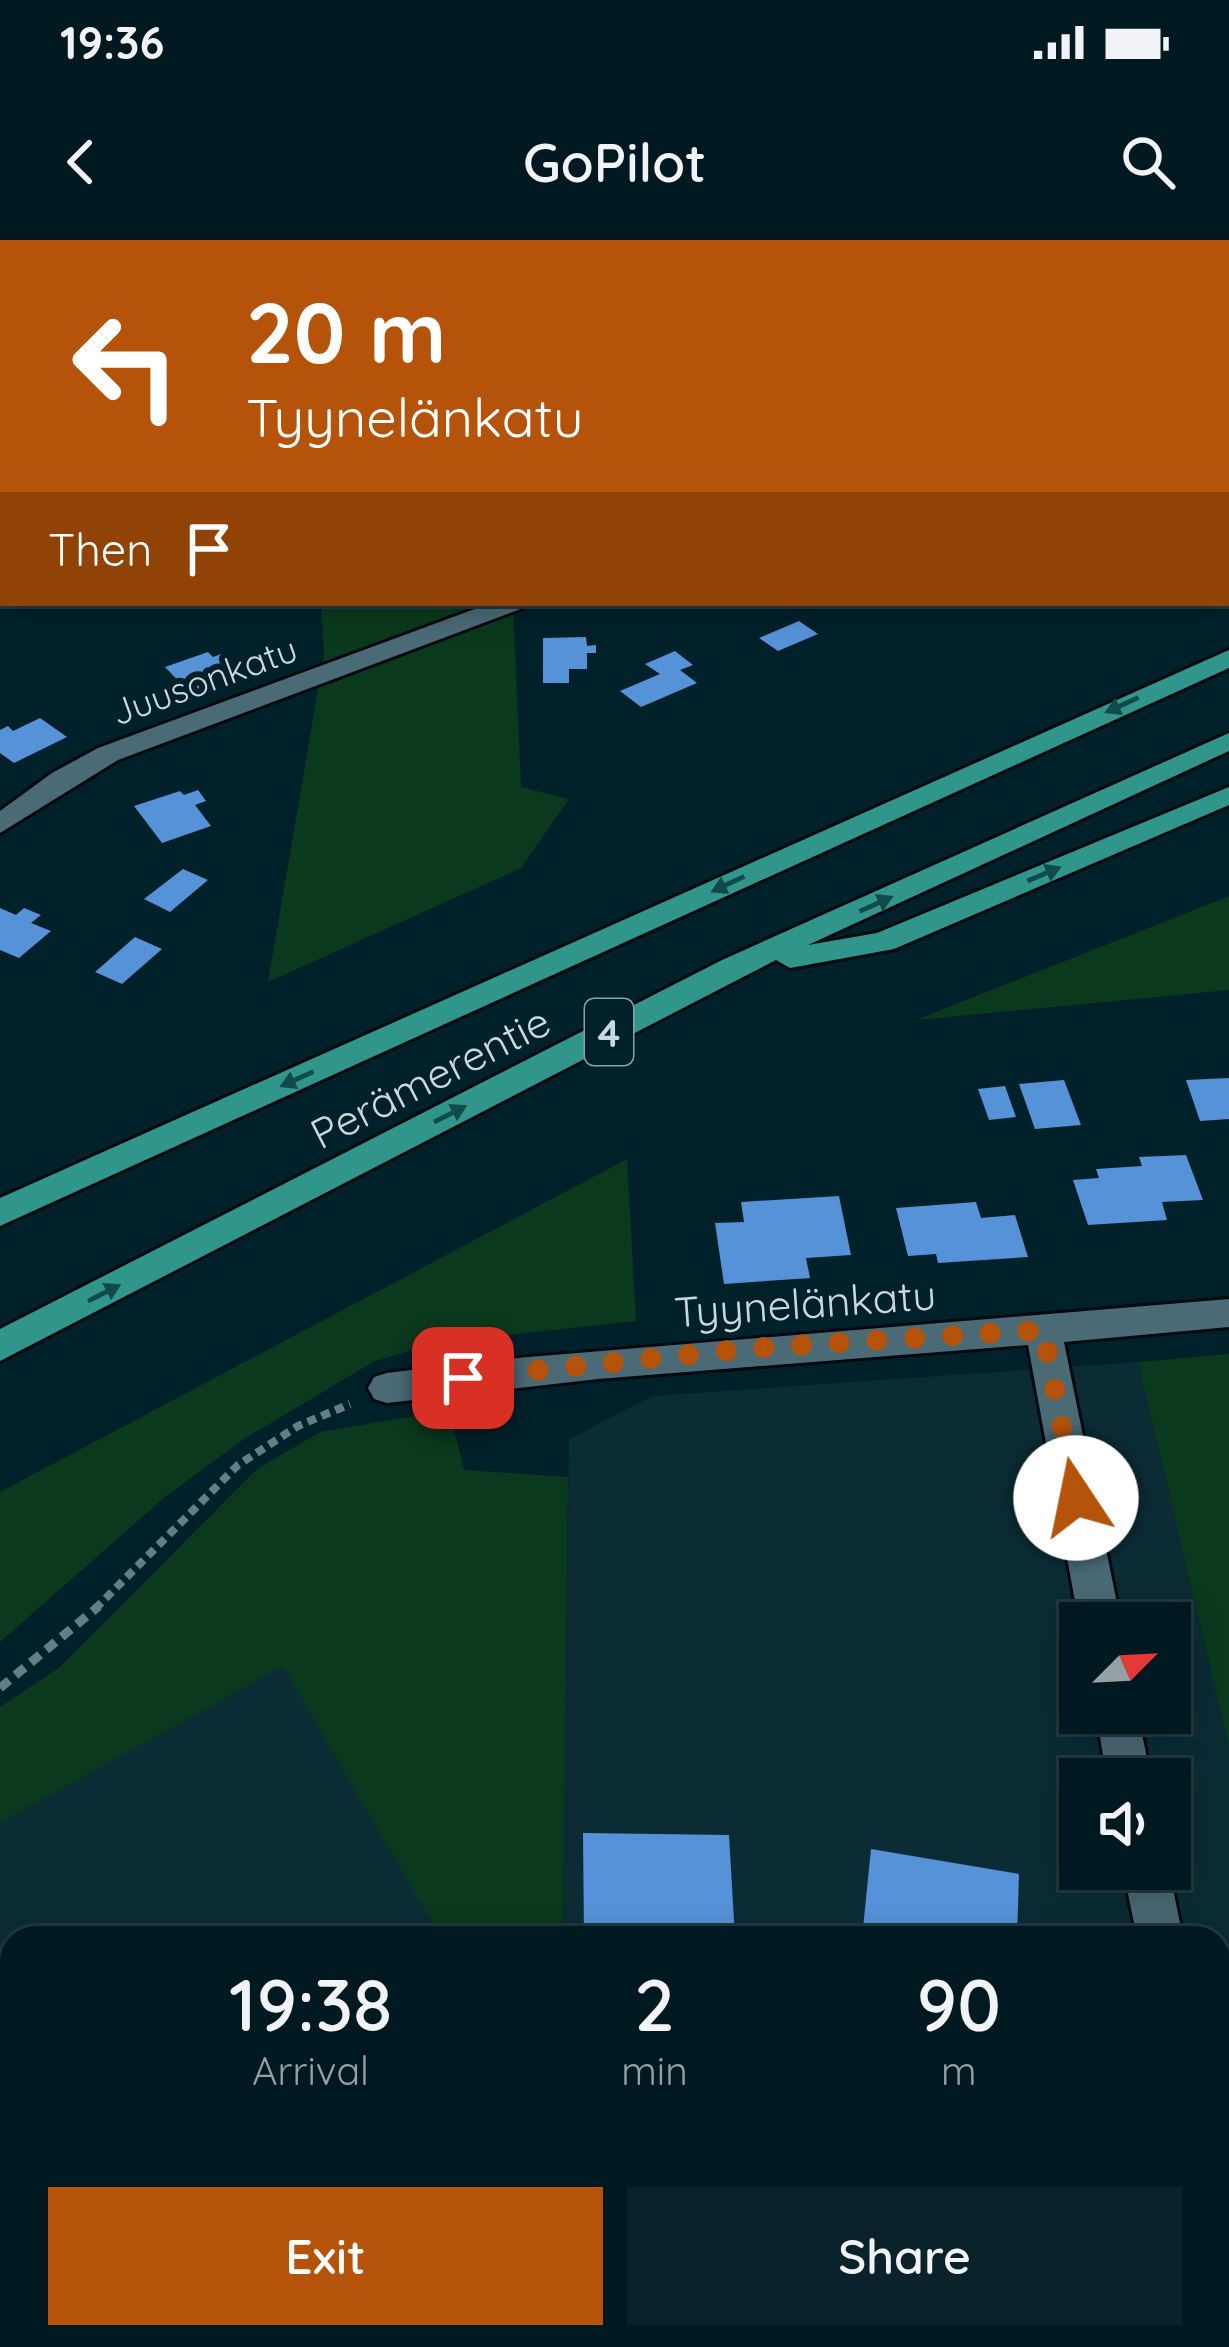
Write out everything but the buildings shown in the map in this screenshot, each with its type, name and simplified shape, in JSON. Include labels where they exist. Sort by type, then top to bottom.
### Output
[{"type":"highway","name":"Perämerentie","points":[[0,1213],[1229,658]]},
{"type":"highway","name":"Perämerentie","points":[[0,1346],[734,968],[1229,741]]},
{"type":"highway","points":[[734,968],[883,942],[1229,795]]},
{"type":"street","name":"Juusonkatu","points":[[0,824],[62,779],[108,754],[506,606]]},
{"type":"street","name":"Tyynelänkatu","points":[[387,1388],[754,1348],[1229,1313]]},
{"type":"street","points":[[1043,1330],[1096,1602]]},
{"type":"street","points":[[1150,1890],[1158,1926]]},
{"type":"path","points":[[0,1688],[106,1600],[238,1465],[298,1426],[387,1388]]},
{"type":"shaded area","points":[[1138,1362],[1229,1748],[1229,1926],[563,1926],[569,1439],[652,1396]]},
{"type":"shaded area","points":[[283,1665],[434,1926],[0,1926],[0,1823]]},
{"type":"green space","points":[[321,606],[513,606],[521,787],[569,799],[521,868],[268,982],[324,654]]},
{"type":"green space","points":[[1229,896],[1229,990],[916,1020]]},
{"type":"green space","points":[[627,1159],[636,1321],[441,1342],[375,1361],[244,1439],[165,1497],[0,1642],[0,1492]]},
{"type":"green space","points":[[1229,1354],[1229,1748],[1138,1362]]},
{"type":"green space","points":[[449,1410],[464,1470],[568,1477],[563,1926],[434,1926],[283,1666],[0,1823],[0,1707],[60,1667],[257,1469],[320,1432]]},
{"type":"route","points":[[463,1378],[754,1348],[1043,1330],[1076,1498]]}]
